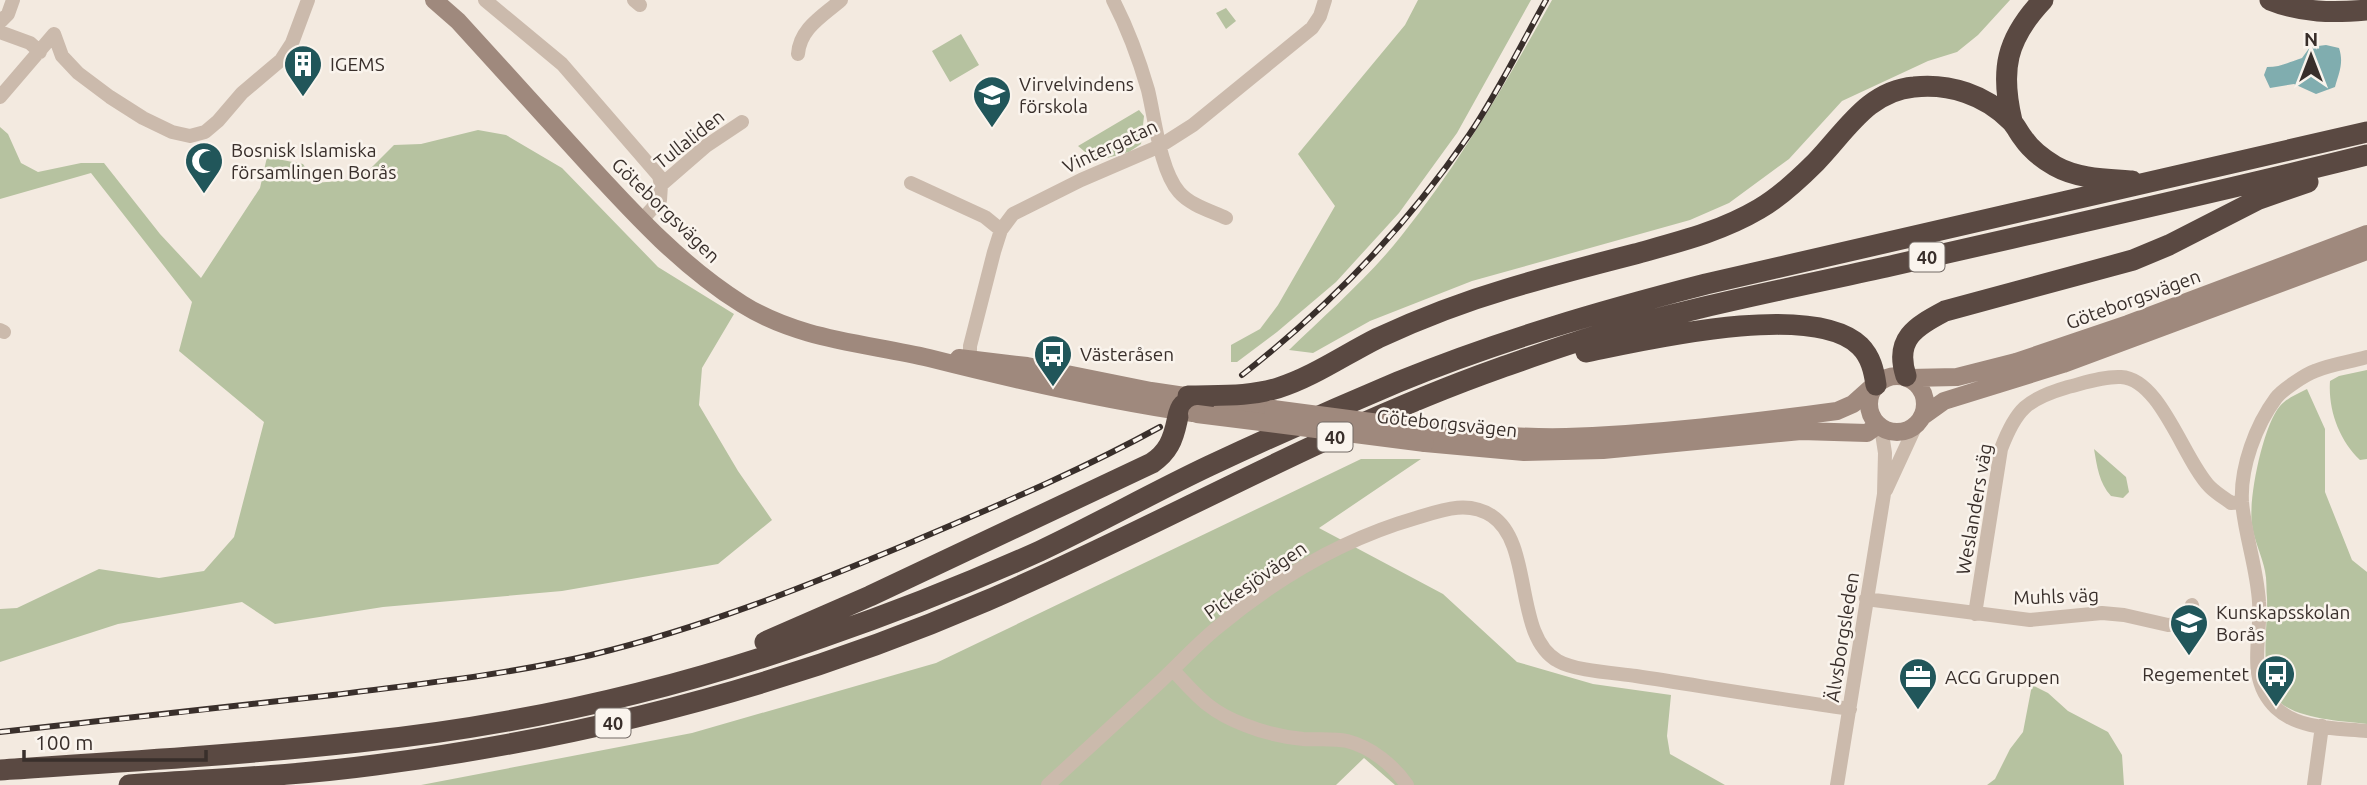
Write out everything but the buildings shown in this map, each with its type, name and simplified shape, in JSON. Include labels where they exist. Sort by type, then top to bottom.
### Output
[{"type":"highway","points":[[2012,121],[2005,84],[2008,58],[2020,28],[2043,0]]},
{"type":"highway","points":[[2270,0],[2285,6],[2322,12],[2367,10]]},
{"type":"highway","points":[[601,701],[785,635],[1152,463],[1169,447],[1195,405],[1278,388],[1322,369],[1378,338],[1506,289],[1694,239],[1730,225],[1791,186],[1862,110],[1892,92],[1932,85],[1952,88],[1989,104],[2012,121],[2039,156],[2056,167],[2093,178],[2152,183]]},
{"type":"highway","name":"40","points":[[0,770],[362,742],[484,724],[601,701],[743,664],[884,615],[1039,551],[1211,465],[1395,384],[1480,350],[1602,311],[1706,284],[2367,132]]},
{"type":"highway","name":"40","points":[[129,785],[368,766],[449,755],[651,715],[752,686],[896,638],[986,601],[1233,482],[1436,392],[1589,337],[1708,307],[2367,155]]},
{"type":"highway","points":[[1907,377],[1902,360],[1904,343],[1915,330],[1945,312],[2133,260],[2169,245],[2259,199],[2367,161]]},
{"type":"highway","points":[[1491,371],[1696,330],[1783,325],[1827,331],[1854,341],[1861,346],[1871,363],[1874,386]]},
{"type":"main road","name":"Göteborgsvägen","points":[[434,0],[458,21],[641,221],[697,273],[744,305],[794,329],[1003,377],[1428,437]]},
{"type":"main road","name":"Göteborgsvägen","points":[[1800,423],[1855,391],[1874,386],[1887,377],[1957,377],[2017,362],[2128,324],[2367,234]]},
{"type":"main road","name":"Göteborgsvägen","points":[[926,358],[970,358],[1027,366],[1151,391],[1195,405],[1273,409],[1487,450],[1562,452],[1656,446],[1800,423],[1835,421],[1860,420],[1889,431],[1900,432],[1944,401],[2074,360],[2367,251]]},
{"type":"main road","points":[[1907,377],[1919,385],[1924,395],[1926,405],[1920,420]]},
{"type":"main road","points":[[1874,386],[1870,409],[1880,426]]},
{"type":"street","points":[[0,22],[8,14],[13,0]]},
{"type":"street","points":[[0,97],[54,34],[62,56],[78,73],[110,97],[172,132],[190,136],[205,132],[242,93],[281,60],[292,43],[308,0]]},
{"type":"street","points":[[485,0],[564,66],[659,176],[661,185]]},
{"type":"street","points":[[798,54],[804,32],[841,0]]},
{"type":"street","points":[[1113,0],[1127,26],[1144,76],[1162,159],[1170,178],[1180,194],[1226,218]]},
{"type":"street","name":"Vintergatan","points":[[970,358],[970,346],[980,305],[1002,230],[1013,214],[1023,207],[1160,146],[1202,118],[1312,28],[1320,16],[1325,0]]},
{"type":"street","points":[[0,32],[30,43],[40,52]]},
{"type":"street","name":"Tullaliden","points":[[641,221],[660,200],[661,185],[706,146],[742,122]]},
{"type":"street","points":[[911,183],[985,217],[1002,230]]},
{"type":"street","points":[[2367,357],[2315,371],[2278,395],[2262,420],[2248,457],[2242,502],[2259,592],[2257,664],[2260,687],[2276,708],[2305,724],[2367,731]]},
{"type":"street","name":"Weslanders väg","points":[[1975,614],[2001,449],[2010,424],[2025,406],[2046,394],[2104,379],[2131,379],[2155,399],[2186,453],[2209,486],[2231,503],[2242,502]]},
{"type":"street","name":"Älvsborgsleden","points":[[1884,494],[1920,420]]},
{"type":"street","name":"Älvsborgsleden","points":[[1838,785],[1884,494],[1885,453],[1880,426]]},
{"type":"street","name":"Pickesjövägen","points":[[1048,785],[1218,627],[1285,577],[1359,537],[1415,518],[1463,507],[1488,514],[1498,520],[1506,532],[1534,631],[1544,649],[1558,662],[1593,670],[1850,709]]},
{"type":"street","name":"Muhls väg","points":[[1866,599],[2031,620],[2102,613],[2168,625],[2179,624],[2190,617],[2192,605]]},
{"type":"street","points":[[1172,670],[1206,706],[1220,714],[1247,726],[1301,738],[1346,741],[1368,749],[1398,772],[1407,785]]},
{"type":"street","points":[[2314,785],[2322,726]]},
{"type":"green space","points":[[1418,0],[1531,0],[1457,133],[1399,213],[1336,282],[1277,332],[1237,362],[1231,362],[1231,345],[1260,329],[1278,305],[1335,206],[1298,154],[1405,25]]},
{"type":"green space","points":[[1552,0],[2010,0],[1978,35],[1957,52],[1928,61],[1842,101],[1789,159],[1729,203],[1690,220],[1472,281],[1370,321],[1313,353],[1289,350],[1376,265],[1423,208],[1482,121]]},
{"type":"green space","points":[[1226,8],[1236,21],[1226,29],[1216,13]]},
{"type":"green space","points":[[961,34],[979,65],[950,82],[932,51]]},
{"type":"green space","points":[[1139,110],[1144,116],[1141,144],[1129,152],[1096,161],[1078,146]]},
{"type":"green space","points":[[0,127],[8,134],[21,163],[38,172],[81,163],[104,163],[160,234],[201,278],[260,188],[267,157],[303,164],[315,183],[360,179],[394,145],[421,144],[478,130],[506,135],[562,168],[658,267],[734,314],[702,368],[699,405],[738,471],[772,520],[718,564],[562,591],[383,607],[275,624],[242,602],[118,624],[0,662],[0,609],[17,608],[99,569],[159,578],[204,571],[234,537],[264,422],[179,351],[192,302],[91,173],[0,199]]},
{"type":"green space","points":[[2367,370],[2367,459],[2360,460],[2346,443],[2336,424],[2330,381],[2339,376]]},
{"type":"green space","points":[[2307,389],[2325,429],[2325,492],[2352,560],[2367,572],[2367,724],[2330,720],[2290,709],[2273,694],[2267,673],[2266,578],[2252,525],[2252,498],[2263,446],[2274,416],[2280,406],[2292,396]]},
{"type":"green space","points":[[2094,449],[2126,477],[2129,492],[2123,498],[2111,496],[2104,486]]},
{"type":"green space","points":[[1361,459],[1421,459],[1319,528],[1443,594],[1517,662],[1593,684],[1671,695],[1667,736],[1670,754],[1725,785],[1395,785],[1364,758],[1336,785],[421,785],[692,733],[936,663]]},
{"type":"green space","points":[[2032,685],[2048,693],[2068,711],[2108,732],[2122,755],[2124,785],[1987,785],[1995,779],[2010,749],[2023,732]]},
{"type":"water","points":[[2326,45],[2339,48],[2340,68],[2335,87],[2316,94],[2294,84],[2270,88],[2264,75],[2267,67],[2302,58],[2310,47]]},
{"type":"railway","points":[[1242,375],[1336,293],[1419,202],[1469,135],[1546,0]]},
{"type":"railway","points":[[0,732],[462,678],[591,655],[673,632],[794,590],[1038,488],[1160,427]]},
{"type":"place","name":"IGEMS","points":[[303,98]]},
{"type":"place","name":"Virvelvindens förskola","points":[[992,129]]},
{"type":"place","name":"Bosnisk Islamiska församlingen Borås","points":[[204,195]]},
{"type":"place","name":"Västeråsen","points":[[1053,388]]},
{"type":"place","name":"Kunskapsskolan Borås","points":[[2189,657]]},
{"type":"place","name":"Regementet","points":[[2276,708]]},
{"type":"place","name":"ACG Gruppen","points":[[1918,711]]}]
